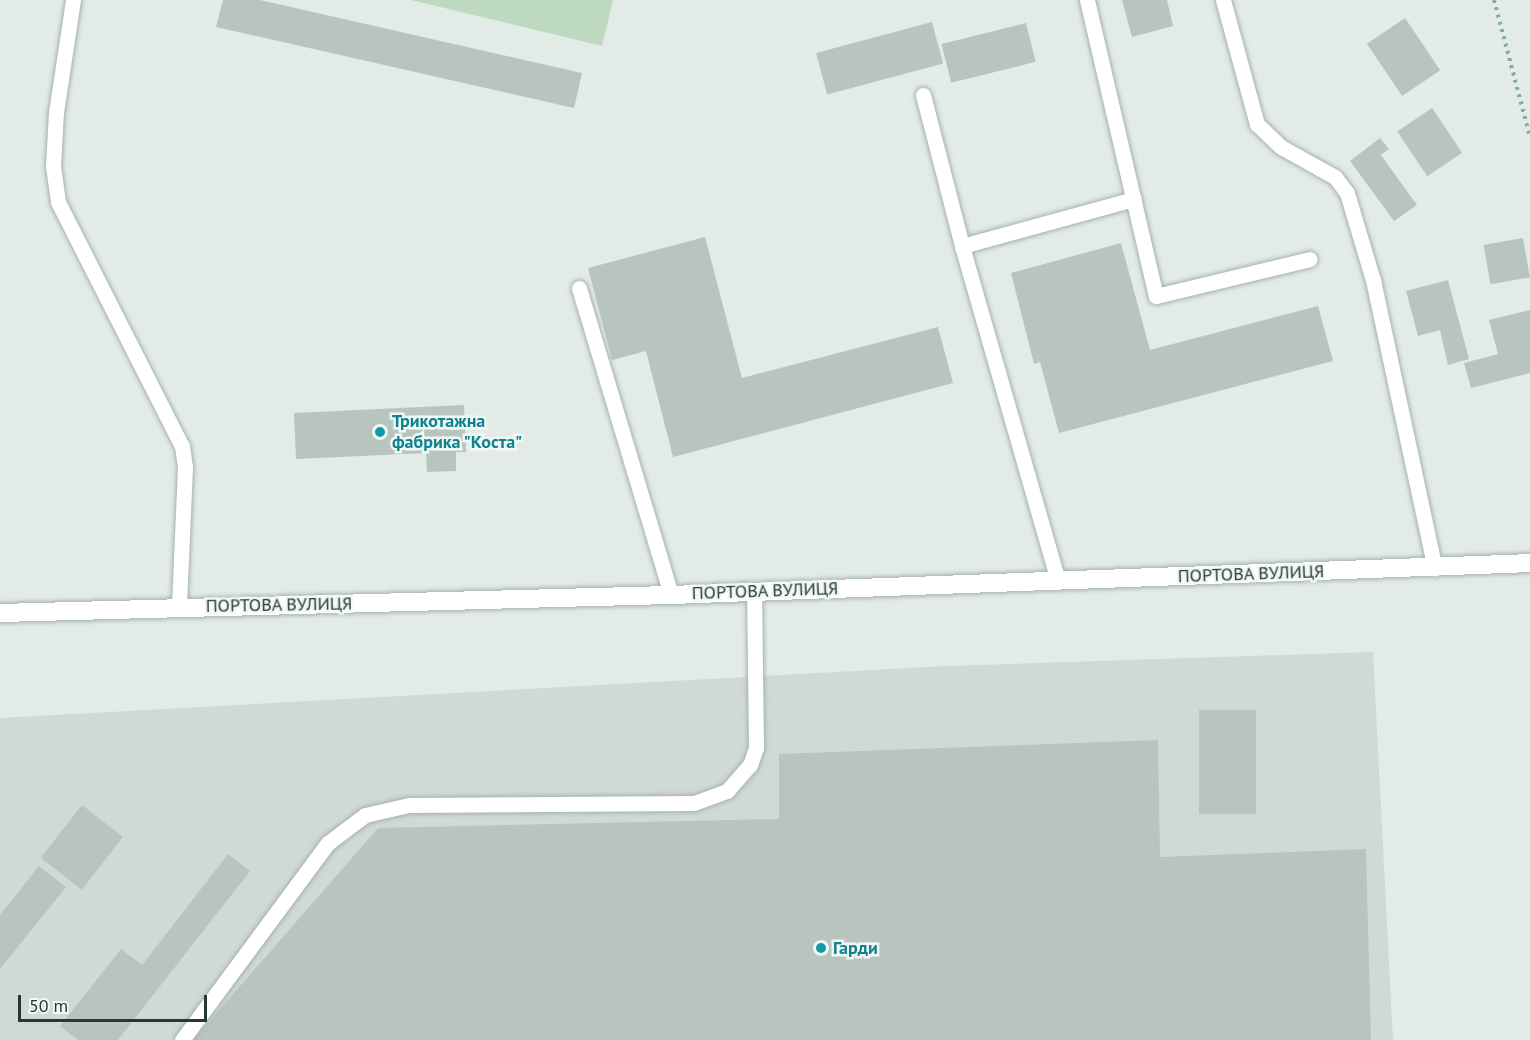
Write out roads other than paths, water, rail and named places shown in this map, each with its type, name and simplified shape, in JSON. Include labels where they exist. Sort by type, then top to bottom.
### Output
[{"type":"street","name":"ПОРТОВА ВУЛИЦЯ","points":[[0,613],[671,595],[1530,563]]},
{"type":"lane","points":[[73,0],[56,112],[53,166],[58,202],[182,446],[185,467],[179,607]]},
{"type":"lane","points":[[1087,0],[1156,296],[1310,259]]},
{"type":"lane","points":[[1223,0],[1257,124],[1270,140],[1335,177],[1347,193],[1373,280],[1435,568]]},
{"type":"lane","points":[[923,95],[962,246],[1059,581]]},
{"type":"lane","points":[[962,246],[1134,199]]},
{"type":"lane","points":[[579,288],[671,595]]},
{"type":"lane","points":[[182,1040],[328,843],[365,815],[409,805],[694,803],[727,791],[741,779],[756,748],[753,591]]},
{"type":"place","name":"Трикотажна фабрика \"Коста\"","points":[[380,432]]},
{"type":"place","name":"Гарди","points":[[821,948]]}]
